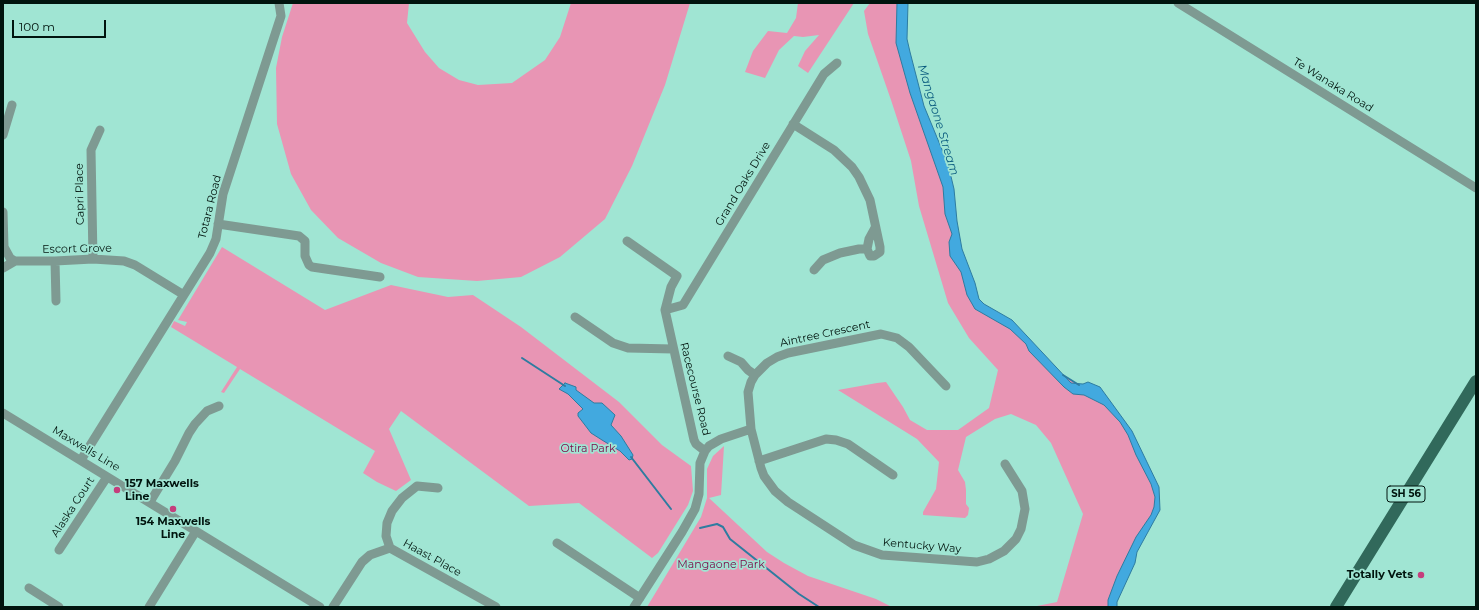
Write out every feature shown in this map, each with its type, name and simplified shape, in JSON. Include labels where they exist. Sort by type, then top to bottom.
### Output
[{"type":"main road","name":"SH 56","points":[[1336,607],[1476,380]]},
{"type":"street","name":"Totara Road","points":[[81,460],[210,253],[216,239],[223,194],[281,16],[279,3]]},
{"type":"street","name":"Te Wanaka Road","points":[[1178,3],[1476,188]]},
{"type":"street","name":"Grand Oaks Drive","points":[[665,310],[683,305],[824,74],[837,63]]},
{"type":"street","points":[[3,134],[12,105]]},
{"type":"street","points":[[793,124],[834,150],[852,167],[859,177],[870,200],[880,252],[874,256],[870,256],[867,249],[869,239],[875,228]]},
{"type":"street","name":"Capri Place","points":[[93,259],[91,150],[100,130]]},
{"type":"street","points":[[3,212],[4,247],[10,258],[15,261],[3,268]]},
{"type":"street","points":[[218,224],[299,236],[305,241],[305,256],[309,265],[312,267],[380,277]]},
{"type":"street","name":"Racecourse Road","points":[[627,241],[677,276],[671,287],[665,310],[694,440],[696,444],[705,451],[700,463],[699,494],[695,509],[634,607]]},
{"type":"street","points":[[814,270],[823,260],[840,253],[867,249]]},
{"type":"street","name":"Escort Grove","points":[[15,261],[93,259],[124,261],[135,265],[184,295]]},
{"type":"street","points":[[55,261],[56,301]]},
{"type":"street","points":[[575,317],[613,343],[628,348],[673,349]]},
{"type":"street","name":"Aintree Crescent","points":[[751,429],[748,392],[751,382],[755,375],[767,363],[776,357],[788,353],[881,334],[897,338],[909,347],[946,386]]},
{"type":"street","points":[[728,356],[741,362],[755,375]]},
{"type":"street","points":[[150,502],[195,424],[207,411],[219,406]]},
{"type":"street","name":"Maxwells Line","points":[[3,413],[320,607]]},
{"type":"street","points":[[705,451],[709,446],[721,439],[751,429]]},
{"type":"street","name":"Kentucky Way","points":[[751,429],[759,461],[767,480],[781,496],[854,545],[882,555],[965,562],[977,562],[997,556],[1010,546],[1021,529],[1025,509],[1023,495],[1017,482],[1005,464]]},
{"type":"street","points":[[759,461],[820,440],[836,440],[848,444],[893,475]]},
{"type":"street","name":"Alaska Court","points":[[59,550],[107,477]]},
{"type":"street","points":[[390,548],[386,536],[387,523],[392,511],[402,498],[417,486],[438,488]]},
{"type":"street","points":[[149,607],[196,531]]},
{"type":"street","points":[[557,543],[640,598]]},
{"type":"street","name":"Haast Place","points":[[333,607],[362,562],[370,555],[390,548],[496,607]]},
{"type":"street","points":[[29,588],[59,607]]},
{"type":"green space","points":[[293,3],[409,3],[407,23],[425,52],[439,68],[459,80],[478,85],[512,83],[545,60],[560,37],[571,3],[690,3],[665,85],[632,166],[605,219],[560,257],[521,277],[477,281],[418,277],[381,263],[338,238],[311,210],[291,174],[277,124],[276,68],[282,37]]},
{"type":"green space","points":[[798,3],[854,3],[808,73],[798,66],[805,51],[819,35],[803,37],[794,36],[779,50],[765,78],[745,72],[753,51],[768,31],[787,33],[796,18]]},
{"type":"green space","points":[[870,3],[906,3],[907,49],[958,244],[978,302],[1011,323],[1058,372],[1095,395],[1124,422],[1141,454],[1159,507],[1134,555],[1115,607],[1032,607],[1057,602],[1083,514],[1051,443],[1036,425],[1011,414],[995,419],[966,437],[958,470],[965,482],[966,504],[969,508],[968,515],[965,518],[923,515],[923,512],[936,489],[939,462],[917,439],[838,390],[886,382],[910,420],[927,430],[958,430],[989,408],[998,370],[969,338],[948,303],[919,206],[911,161],[868,34],[864,11]]},
{"type":"green space","name":"Otira Park","points":[[222,247],[325,310],[391,285],[448,297],[473,295],[521,327],[619,402],[662,445],[691,466],[693,491],[688,505],[658,553],[652,558],[579,503],[529,506],[401,411],[389,429],[411,480],[396,491],[363,473],[375,451],[240,369],[224,393],[221,392],[237,367],[171,327],[174,321],[185,326],[187,322],[178,320]]},
{"type":"green space","name":"Mangaone Park","points":[[724,446],[721,495],[709,498],[767,552],[784,563],[808,576],[876,599],[892,607],[647,607],[701,517],[707,498],[707,469],[713,456]]},
{"type":"water","points":[[897,3],[908,3],[907,39],[910,52],[924,106],[948,164],[954,189],[957,221],[962,249],[975,283],[979,299],[984,304],[1012,320],[1071,383],[1083,384],[1088,382],[1100,387],[1132,431],[1159,487],[1160,510],[1137,552],[1135,563],[1117,602],[1117,607],[1108,607],[1108,600],[1117,576],[1136,537],[1151,515],[1154,507],[1155,497],[1151,484],[1136,455],[1128,435],[1120,422],[1104,405],[1084,395],[1073,394],[1064,387],[1029,351],[1026,344],[1010,329],[975,309],[967,295],[961,272],[950,256],[949,242],[952,234],[945,214],[943,187],[910,93],[896,43]]},
{"type":"water","points":[[565,383],[576,387],[576,390],[594,403],[602,403],[615,415],[611,425],[621,436],[633,455],[632,459],[629,460],[620,451],[591,433],[578,416],[578,413],[583,409],[568,394],[559,389]]},
{"type":"waterway","points":[[522,358],[565,386]]},
{"type":"waterway","name":"Mangaone Stream","points":[[1063,375],[1079,385]]},
{"type":"waterway","points":[[631,457],[671,509]]},
{"type":"waterway","points":[[700,528],[717,524],[723,527],[730,539],[799,594],[819,607]]},
{"type":"place","name":"157 Maxwells Line","points":[[117,490]]},
{"type":"place","name":"154 Maxwells Line","points":[[173,509]]},
{"type":"place","name":"Totally Vets","points":[[1421,575]]}]
